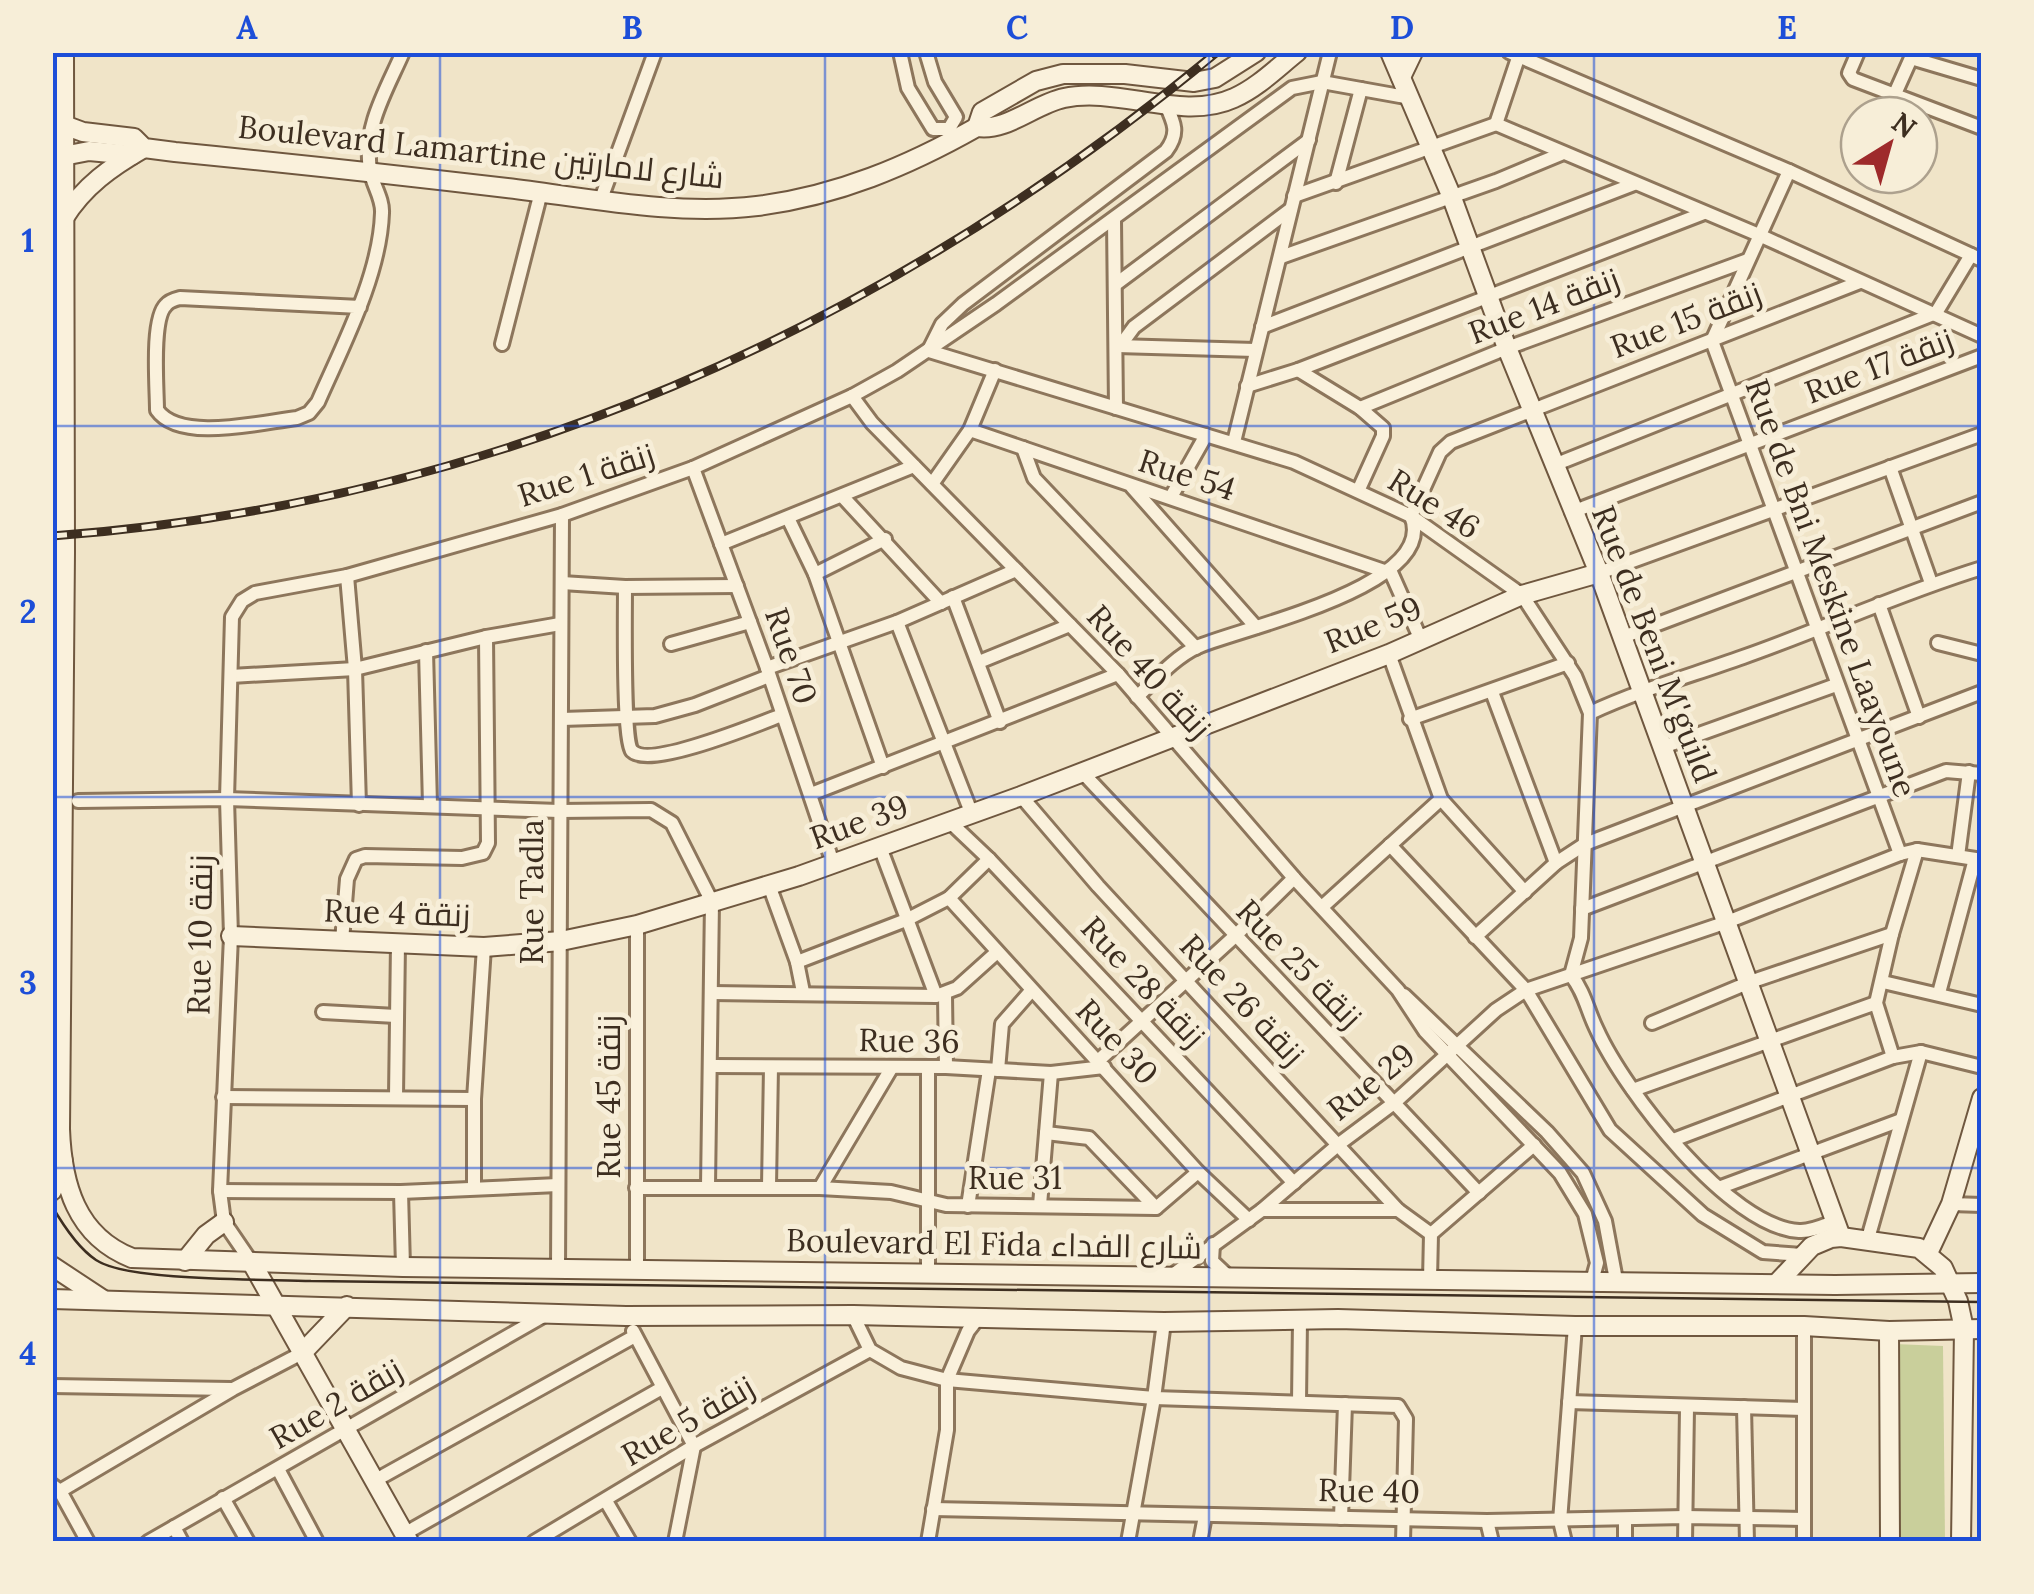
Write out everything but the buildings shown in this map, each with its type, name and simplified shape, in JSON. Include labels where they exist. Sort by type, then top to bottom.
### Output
[{"type":"street","points":[[52,1191],[63,1161],[60,1129],[64,961],[64,219],[58,123],[64,52]]},
{"type":"street","points":[[360,306],[180,298],[167,303],[160,314],[158,332],[157,410],[164,419],[183,428],[297,418],[318,402],[360,306],[376,258],[383,212],[370,172],[369,133],[404,52]]},
{"type":"street","points":[[601,199],[655,52]]},
{"type":"street","points":[[900,52],[908,88],[933,130],[952,134],[956,117],[935,82],[926,52]]},
{"type":"street","name":"Boulevard Lamartine شارع لامارتين","points":[[977,127],[982,112],[1036,81],[1088,72],[1194,82],[1215,78],[1256,52]]},
{"type":"street","name":"Boulevard Lamartine شارع لامارتين","points":[[58,156],[89,151],[138,151],[370,172],[697,209],[759,206],[817,196],[867,181],[952,134],[977,127],[991,129],[1064,98],[1090,95],[1185,105],[1235,98],[1297,52]]},
{"type":"street","points":[[1234,442],[1330,52]]},
{"type":"street","name":"Rue de Beni M'guild","points":[[1390,52],[1451,195],[1507,348],[1599,573],[1839,1229]]},
{"type":"street","points":[[1401,77],[1414,52]]},
{"type":"street","points":[[1858,52],[1849,76],[1892,95]]},
{"type":"street","points":[[1496,124],[1516,54],[1789,171],[1976,258],[1936,313],[1554,465]]},
{"type":"street","points":[[1894,95],[1911,58],[1982,80]]},
{"type":"street","points":[[1322,82],[1411,98]]},
{"type":"street","name":"Rue 1 زنقة","points":[[242,601],[255,593],[346,576],[562,515],[693,468],[852,396],[929,350],[1298,85],[1322,82]]},
{"type":"street","points":[[1336,182],[1361,89]]},
{"type":"street","points":[[929,350],[942,324],[962,304],[1166,151],[1176,128],[1165,103]]},
{"type":"street","points":[[1939,112],[1982,128]]},
{"type":"street","name":"Boulevard Lamartine شارع لامارتين","points":[[58,123],[84,132],[134,138],[138,151]]},
{"type":"street","points":[[1117,346],[1134,327],[1292,203],[1336,182],[1496,124],[1759,234],[1982,336]]},
{"type":"street","points":[[1116,284],[1309,140]]},
{"type":"street","points":[[64,219],[82,191],[138,151]]},
{"type":"street","points":[[1281,257],[1561,154]]},
{"type":"street","points":[[1712,341],[1789,171]]},
{"type":"street","points":[[1262,327],[1634,184]]},
{"type":"street","points":[[502,344],[540,192]]},
{"type":"street","points":[[1247,386],[1298,370],[1704,213]]},
{"type":"street","points":[[1114,220],[1116,408]]},
{"type":"street","name":"Rue 14 زنقة","points":[[1360,408],[1507,348],[1748,260]]},
{"type":"street","name":"Rue 15 زنقة","points":[[1532,408],[1860,282]]},
{"type":"street","name":"Rue de Bni Meskine Laayoune","points":[[1712,341],[1900,854]]},
{"type":"street","points":[[1117,346],[1255,350]]},
{"type":"street","name":"Rue 46","points":[[929,350],[1294,462],[1411,516],[1522,595],[1568,664],[1590,713],[1581,938],[1571,975]]},
{"type":"street","name":"Rue 17 زنقة","points":[[1572,512],[1982,356]]},
{"type":"street","points":[[932,484],[970,430],[995,370]]},
{"type":"street","points":[[1298,370],[1360,408],[1383,428],[1359,490]]},
{"type":"street","name":"Rue 40 زنقة","points":[[852,396],[872,423],[1118,674],[1294,878],[1398,990],[1547,1132],[1583,1174],[1605,1221],[1616,1280]]},
{"type":"street","points":[[1411,516],[1440,452],[1451,442],[1532,408]]},
{"type":"street","name":"Rue 54","points":[[970,430],[1388,571]]},
{"type":"street","points":[[1599,573],[1982,434]]},
{"type":"street","points":[[1171,497],[1206,436]]},
{"type":"street","points":[[1023,448],[1034,478],[1196,648]]},
{"type":"street","points":[[720,544],[914,466]]},
{"type":"street","points":[[1890,467],[1931,583]]},
{"type":"street","name":"Rue 70","points":[[693,468],[833,863]]},
{"type":"street","points":[[1132,487],[1256,628]]},
{"type":"street","points":[[843,497],[947,600],[979,662],[1000,722]]},
{"type":"street","points":[[1623,637],[1982,502]]},
{"type":"street","name":"Rue Tadla","points":[[558,1268],[562,515]]},
{"type":"street","name":"Rue 59","points":[[1137,696],[1196,648],[1353,592],[1388,571],[1412,542],[1415,526],[1411,516]]},
{"type":"street","points":[[788,518],[815,574],[883,767]]},
{"type":"street","points":[[815,574],[885,539]]},
{"type":"street","points":[[1590,713],[1641,689],[1742,657],[1931,583],[1982,568]]},
{"type":"street","points":[[562,719],[674,711],[1016,570]]},
{"type":"street","points":[[1388,571],[1421,640]]},
{"type":"street","name":"Rue 59","points":[[1171,738],[1389,654],[1522,595],[1599,573]]},
{"type":"street","points":[[346,576],[355,668],[359,805]]},
{"type":"street","points":[[562,583],[737,586]]},
{"type":"street","points":[[625,587],[628,744],[642,756],[674,752],[782,715]]},
{"type":"street","name":"Rue 10 زنقة","points":[[242,601],[232,617],[227,799],[231,936],[220,1191],[224,1222],[252,1263]]},
{"type":"street","points":[[1879,604],[1919,717]]},
{"type":"street","points":[[671,644],[750,622]]},
{"type":"street","points":[[897,622],[971,812]]},
{"type":"street","points":[[232,676],[355,668],[560,624]]},
{"type":"street","points":[[979,662],[1070,625]]},
{"type":"street","points":[[342,942],[348,879],[356,859],[475,856],[483,853],[488,843],[486,637]]},
{"type":"street","points":[[1938,643],[1982,654]]},
{"type":"street","points":[[426,650],[430,805]]},
{"type":"street","points":[[1389,654],[1440,798],[1526,892]]},
{"type":"street","points":[[1410,719],[1568,664]]},
{"type":"street","points":[[811,794],[1118,674]]},
{"type":"street","points":[[1662,747],[1836,685]]},
{"type":"street","points":[[1492,692],[1556,863]]},
{"type":"street","points":[[1476,937],[1556,863],[1585,844],[1982,692]]},
{"type":"street","name":"Rue 39","points":[[561,941],[637,925],[770,885],[1022,796],[1171,738]]},
{"type":"street","name":"Rue 25 زنقة","points":[[1082,772],[1479,1193]]},
{"type":"street","points":[[1582,909],[1879,798],[1968,772],[1958,856]]},
{"type":"street","name":"Rue 26 زنقة","points":[[1022,796],[1098,886],[1398,1210],[1430,1234]]},
{"type":"street","points":[[1322,908],[1440,798]]},
{"type":"street","points":[[78,802],[227,799],[559,811],[651,810],[664,815],[681,839],[712,902],[708,1186]]},
{"type":"street","name":"Rue 28 زنقة","points":[[948,821],[989,859],[1294,1184]]},
{"type":"street","points":[[1390,845],[1526,990],[1610,1130],[1703,1215],[1762,1252],[1802,1255]]},
{"type":"street","points":[[880,847],[906,920],[940,996],[946,1067]]},
{"type":"street","points":[[1894,1057],[1876,1002],[1917,850],[1979,859],[1939,993]]},
{"type":"street","name":"Rue 29","points":[[1168,1278],[1262,1210],[1394,1103],[1496,1010],[1526,990],[1727,922],[1917,850]]},
{"type":"street","points":[[796,962],[906,920],[949,898],[989,859]]},
{"type":"street","points":[[1101,1064],[1141,1021],[1294,878]]},
{"type":"street","points":[[770,885],[803,992]]},
{"type":"street","name":"Rue 30","points":[[949,898],[1198,1172],[1249,1220]]},
{"type":"street","name":"Rue 45 زنقة","points":[[637,925],[637,1269]]},
{"type":"street","points":[[1652,1022],[1750,982],[1892,934]]},
{"type":"street","name":"Rue 4 زنقة","points":[[231,936],[484,947],[561,941]]},
{"type":"street","points":[[396,1097],[398,944]]},
{"type":"street","points":[[474,1187],[474,1099],[484,947]]},
{"type":"street","points":[[712,993],[940,996],[957,988],[996,953]]},
{"type":"street","points":[[1571,975],[1584,992],[1596,1030],[1653,1121],[1692,1163],[1760,1220],[1804,1231],[1839,1229],[1866,1242],[1919,1248],[1944,1268],[1973,1329],[1961,1542]]},
{"type":"street","points":[[1883,982],[1982,1004]]},
{"type":"street","name":"Rue 40 زنقة","points":[[1398,990],[1414,1018],[1574,1192],[1585,1214],[1598,1262],[1592,1281]]},
{"type":"street","points":[[968,1206],[1002,1024],[1031,991]]},
{"type":"street","points":[[1633,1090],[1876,1002]]},
{"type":"street","points":[[323,1012],[396,1016]]},
{"type":"street","points":[[1673,1140],[1894,1057],[1920,1052],[1982,1067]]},
{"type":"street","points":[[1866,1242],[1920,1052]]},
{"type":"street","name":"Rue 36","points":[[712,1066],[946,1067],[1052,1073],[1101,1064]]},
{"type":"street","points":[[768,1186],[771,1067]]},
{"type":"street","points":[[820,1188],[892,1067]]},
{"type":"street","points":[[928,1068],[928,1272]]},
{"type":"street","points":[[1040,1205],[1052,1073]]},
{"type":"street","points":[[224,1097],[474,1099]]},
{"type":"street","points":[[1928,1253],[1951,1204],[1982,1098]]},
{"type":"street","points":[[1721,1187],[1901,1120]]},
{"type":"street","points":[[1046,1133],[1089,1138],[1156,1208],[1198,1172]]},
{"type":"street","points":[[1430,1280],[1430,1234],[1534,1145]]},
{"type":"street","name":"Boulevard El Fida شارع الفداء","points":[[63,1161],[75,1204],[96,1237],[111,1250],[132,1258],[403,1267],[1168,1278],[1982,1284]]},
{"type":"street","points":[[220,1191],[401,1192],[558,1185]]},
{"type":"street","name":"Rue 31","points":[[636,1188],[768,1186],[891,1192],[968,1206],[1156,1208]]},
{"type":"street","points":[[401,1192],[403,1267]]},
{"type":"street","points":[[52,1200],[75,1204]]},
{"type":"street","points":[[1951,1204],[1982,1205]]},
{"type":"street","points":[[1262,1210],[1398,1210]]},
{"type":"street","points":[[185,1261],[206,1235],[224,1222]]},
{"type":"street","points":[[1778,1282],[1812,1246],[1839,1229]]},
{"type":"street","points":[[1212,1244],[1212,1261],[1230,1278]]},
{"type":"street","points":[[252,1263],[407,1538],[662,1388]]},
{"type":"street","points":[[52,1266],[102,1299]]},
{"type":"street","points":[[52,1299],[626,1316],[853,1315],[1164,1322],[1300,1320],[1973,1329]]},
{"type":"street","points":[[52,1505],[56,1488],[302,1353],[347,1306]]},
{"type":"street","name":"Rue 2 زنقة","points":[[148,1542],[550,1312]]},
{"type":"street","points":[[853,1315],[870,1350],[920,1375],[947,1380],[1154,1398],[1402,1409],[1406,1418],[1404,1542]]},
{"type":"street","points":[[626,1316],[694,1446],[675,1542]]},
{"type":"street","points":[[928,1542],[946,1430],[947,1380],[968,1331],[979,1317]]},
{"type":"street","points":[[1299,1402],[1300,1320]]},
{"type":"street","points":[[1128,1542],[1164,1322]]},
{"type":"street","points":[[1565,1542],[1560,1521],[1575,1326]]},
{"type":"street","points":[[1804,1326],[1804,1542]]},
{"type":"street","points":[[1889,1330],[1890,1542]]},
{"type":"street","points":[[374,1480],[635,1336]]},
{"type":"street","name":"Rue 5 زنقة","points":[[534,1542],[694,1446],[870,1350]]},
{"type":"street","points":[[52,1386],[233,1389]]},
{"type":"street","points":[[1568,1402],[1804,1410]]},
{"type":"street","points":[[1341,1518],[1345,1404]]},
{"type":"street","points":[[1685,1542],[1687,1408]]},
{"type":"street","points":[[1744,1408],[1748,1542]]},
{"type":"street","points":[[278,1469],[318,1542]]},
{"type":"street","points":[[56,1488],[88,1542]]},
{"type":"street","points":[[223,1498],[248,1542]]},
{"type":"street","points":[[606,1501],[630,1542]]},
{"type":"street","name":"Rue 40","points":[[933,1509],[1487,1521],[1804,1519]]},
{"type":"street","points":[[1200,1542],[1205,1516]]},
{"type":"street","points":[[1625,1519],[1625,1542]]},
{"type":"street","points":[[1487,1521],[1492,1542]]},
{"type":"street","points":[[174,1526],[182,1542]]},
{"type":"green space","points":[[1894,1344],[1943,1346],[1945,1541],[1895,1541]]},
{"type":"tram line","points":[[52,160],[52,411]]},
{"type":"tram line","points":[[52,558],[52,885]]},
{"type":"tram line","points":[[52,1206],[77,1243],[96,1260],[137,1272],[199,1278],[1982,1302]]},
{"type":"railway","points":[[52,536],[214,517],[372,486],[524,442],[673,386],[816,319],[955,240],[1088,151],[1217,52]]}]
